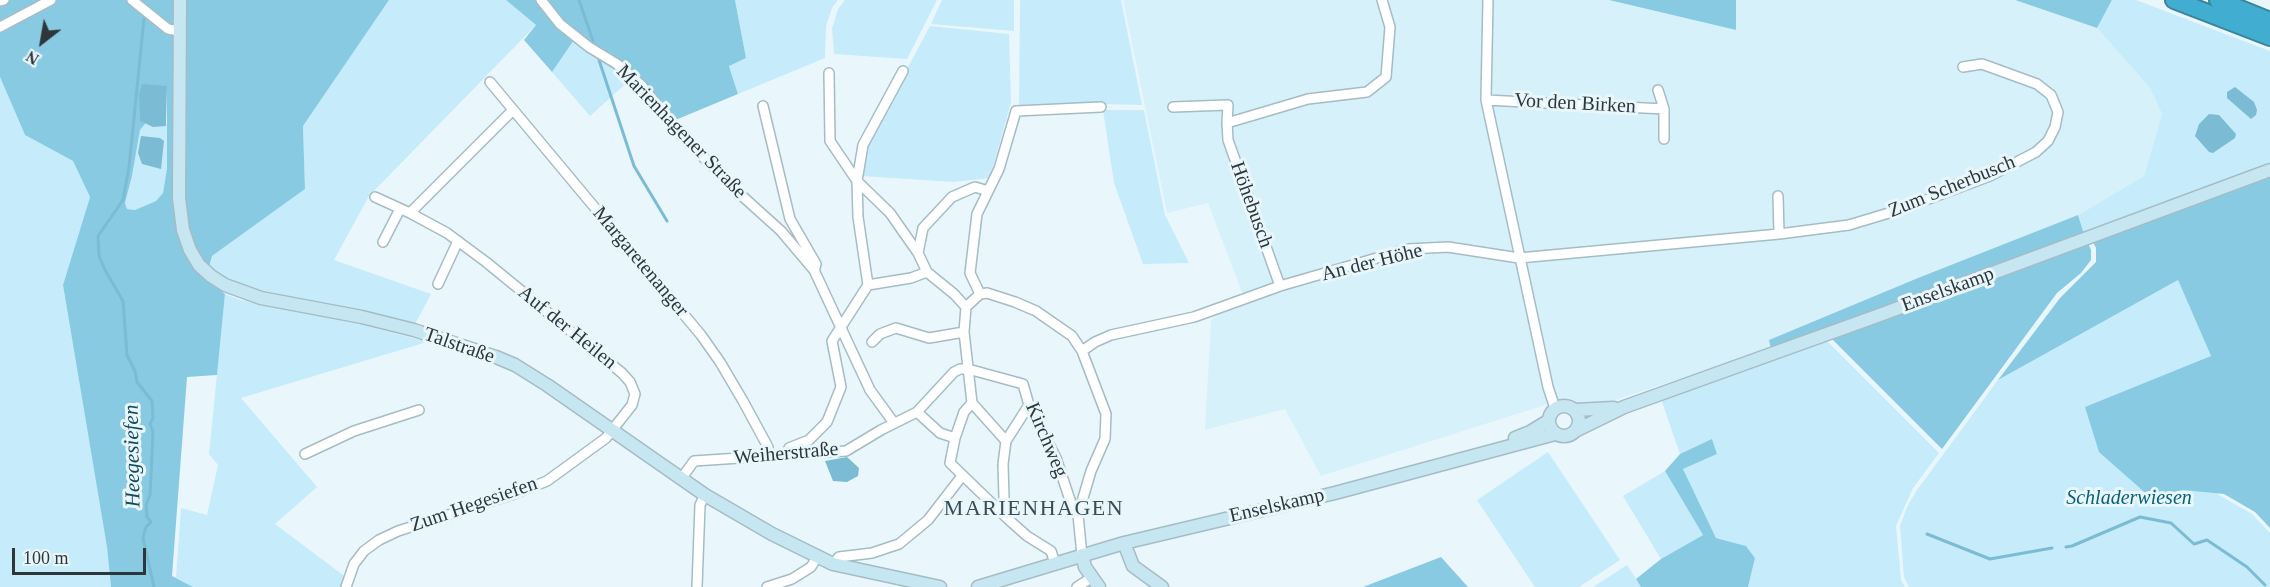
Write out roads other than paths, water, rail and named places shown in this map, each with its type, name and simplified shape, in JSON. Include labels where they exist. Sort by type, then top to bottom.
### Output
[{"type":"highway","points":[[2174,0],[2270,37]]},
{"type":"highway","points":[[2218,0],[2270,21]]},
{"type":"main road","name":"Talstraße","points":[[180,0],[179,198],[183,230],[190,250],[200,265],[225,285],[261,298],[362,317],[483,351],[515,365],[705,495],[772,534],[834,564],[940,587]]},
{"type":"main road","name":"Enselskamp","points":[[1082,555],[1335,493],[1555,434],[1566,436],[1624,407],[2270,170]]},
{"type":"main road","name":"Enselskamp","points":[[1555,408],[1562,406],[1575,410],[1600,410],[1624,407]]},
{"type":"main road","points":[[1555,408],[1548,421],[1555,434]]},
{"type":"main road","points":[[1575,410],[1579,419],[1577,430]]},
{"type":"main road","name":"Enselskamp","points":[[1473,455],[1530,432],[1548,421]]},
{"type":"main road","points":[[1124,543],[1133,566],[1162,587]]},
{"type":"main road","points":[[978,587],[1082,555],[1095,582]]},
{"type":"street","points":[[0,27],[51,0]]},
{"type":"street","points":[[132,0],[168,29],[179,31]]},
{"type":"street","name":"Marienhagener Straße","points":[[541,0],[560,24],[589,47],[617,64],[642,86],[680,134],[781,231],[814,270],[870,390],[894,423]]},
{"type":"street","points":[[1227,123],[1308,99],[1367,92],[1386,77],[1390,27],[1382,0]]},
{"type":"street","name":"Vor den Birken","points":[[1488,0],[1486,100],[1519,258]]},
{"type":"street","name":"Zum Scherbusch","points":[[1519,258],[1779,234],[1849,225],[1902,209],[1990,176],[2036,152],[2048,141],[2058,112],[2051,95],[2037,84],[1982,64],[1963,67]]},
{"type":"street","points":[[786,456],[789,448],[809,440],[827,422],[842,387],[832,341],[868,285],[858,217],[857,181],[863,145],[903,71]]},
{"type":"street","points":[[829,73],[830,141],[857,181],[891,213],[918,253],[927,272],[954,294],[966,308]]},
{"type":"street","name":"Margaretenanger","points":[[490,82],[701,335],[720,362],[768,447],[768,456]]},
{"type":"street","name":"Vor den Birken","points":[[1658,90],[1664,109],[1664,139]]},
{"type":"street","name":"Vor den Birken","points":[[1486,100],[1664,109]]},
{"type":"street","name":"Höhebusch","points":[[1173,107],[1228,105],[1228,140],[1280,286]]},
{"type":"street","name":"Marienhagener Straße","points":[[763,106],[790,219],[816,264],[814,270]]},
{"type":"street","points":[[980,294],[970,273],[977,214],[1005,154],[1016,111],[1101,107]]},
{"type":"street","points":[[410,213],[513,110]]},
{"type":"street","points":[[918,253],[923,228],[952,197],[975,188],[988,191]]},
{"type":"street","points":[[1778,196],[1779,234]]},
{"type":"street","name":"Auf der Heilen","points":[[375,197],[410,213],[458,241],[622,373],[630,382],[635,394],[632,405],[613,430]]},
{"type":"street","points":[[384,242],[399,209]]},
{"type":"street","points":[[438,284],[458,241]]},
{"type":"street","name":"An der Höhe","points":[[1082,351],[1095,342],[1111,336],[1194,317],[1280,286],[1408,249],[1448,247],[1519,258]]},
{"type":"street","points":[[1519,258],[1548,387],[1555,408]]},
{"type":"street","points":[[868,285],[911,278],[927,272]]},
{"type":"street","points":[[1006,441],[972,404],[964,332],[966,308],[980,294],[987,293],[1035,311],[1072,336],[1082,351],[1106,414],[1106,426],[1105,439],[1091,471],[1078,515],[1082,555]]},
{"type":"street","points":[[872,342],[880,334],[896,328],[929,338],[964,332]]},
{"type":"street","points":[[894,423],[917,412],[954,372],[968,369]]},
{"type":"street","name":"Kirchweg","points":[[968,369],[1023,384],[1029,405],[1056,458],[1072,506],[1078,515]]},
{"type":"street","points":[[972,404],[964,412],[955,438],[950,464],[1027,536],[1051,551],[1055,563]]},
{"type":"street","points":[[1009,520],[1004,498],[1003,464],[1006,441],[1029,405]]},
{"type":"street","points":[[305,454],[354,431],[418,410]]},
{"type":"street","points":[[917,412],[940,433],[955,438]]},
{"type":"street","name":"Weiherstraße","points":[[681,479],[694,461],[846,451],[894,423]]},
{"type":"street","name":"Zum Hegesiefen","points":[[346,587],[354,564],[364,551],[379,540],[398,531],[514,494],[547,481],[606,438],[613,430]]},
{"type":"street","points":[[834,564],[839,557],[872,553],[899,544],[928,520],[962,476]]},
{"type":"street","points":[[697,587],[700,505],[705,495]]},
{"type":"street","points":[[767,587],[792,579],[811,567],[817,557]]},
{"type":"street","points":[[1077,587],[1095,582]]},
{"type":"waterway","points":[[579,0],[593,41]]},
{"type":"waterway","name":"Heegesiefen","points":[[144,19],[129,167],[123,200],[98,236],[99,256],[123,301],[127,355],[135,371],[137,382],[152,401],[150,495],[146,505],[147,517],[151,522],[146,527],[143,538],[154,587]]},
{"type":"waterway","points":[[599,60],[634,166],[667,221]]},
{"type":"waterway","points":[[2066,547],[2140,517],[2171,523],[2194,544],[2207,540],[2247,567],[2265,585]]},
{"type":"waterway","points":[[1927,534],[1990,559],[2052,548]]},
{"type":"district","name":"MARIENHAGEN","points":[[1034,509]]},
{"type":"park label","name":"Schladerwiesen","points":[[2129,499]]}]
